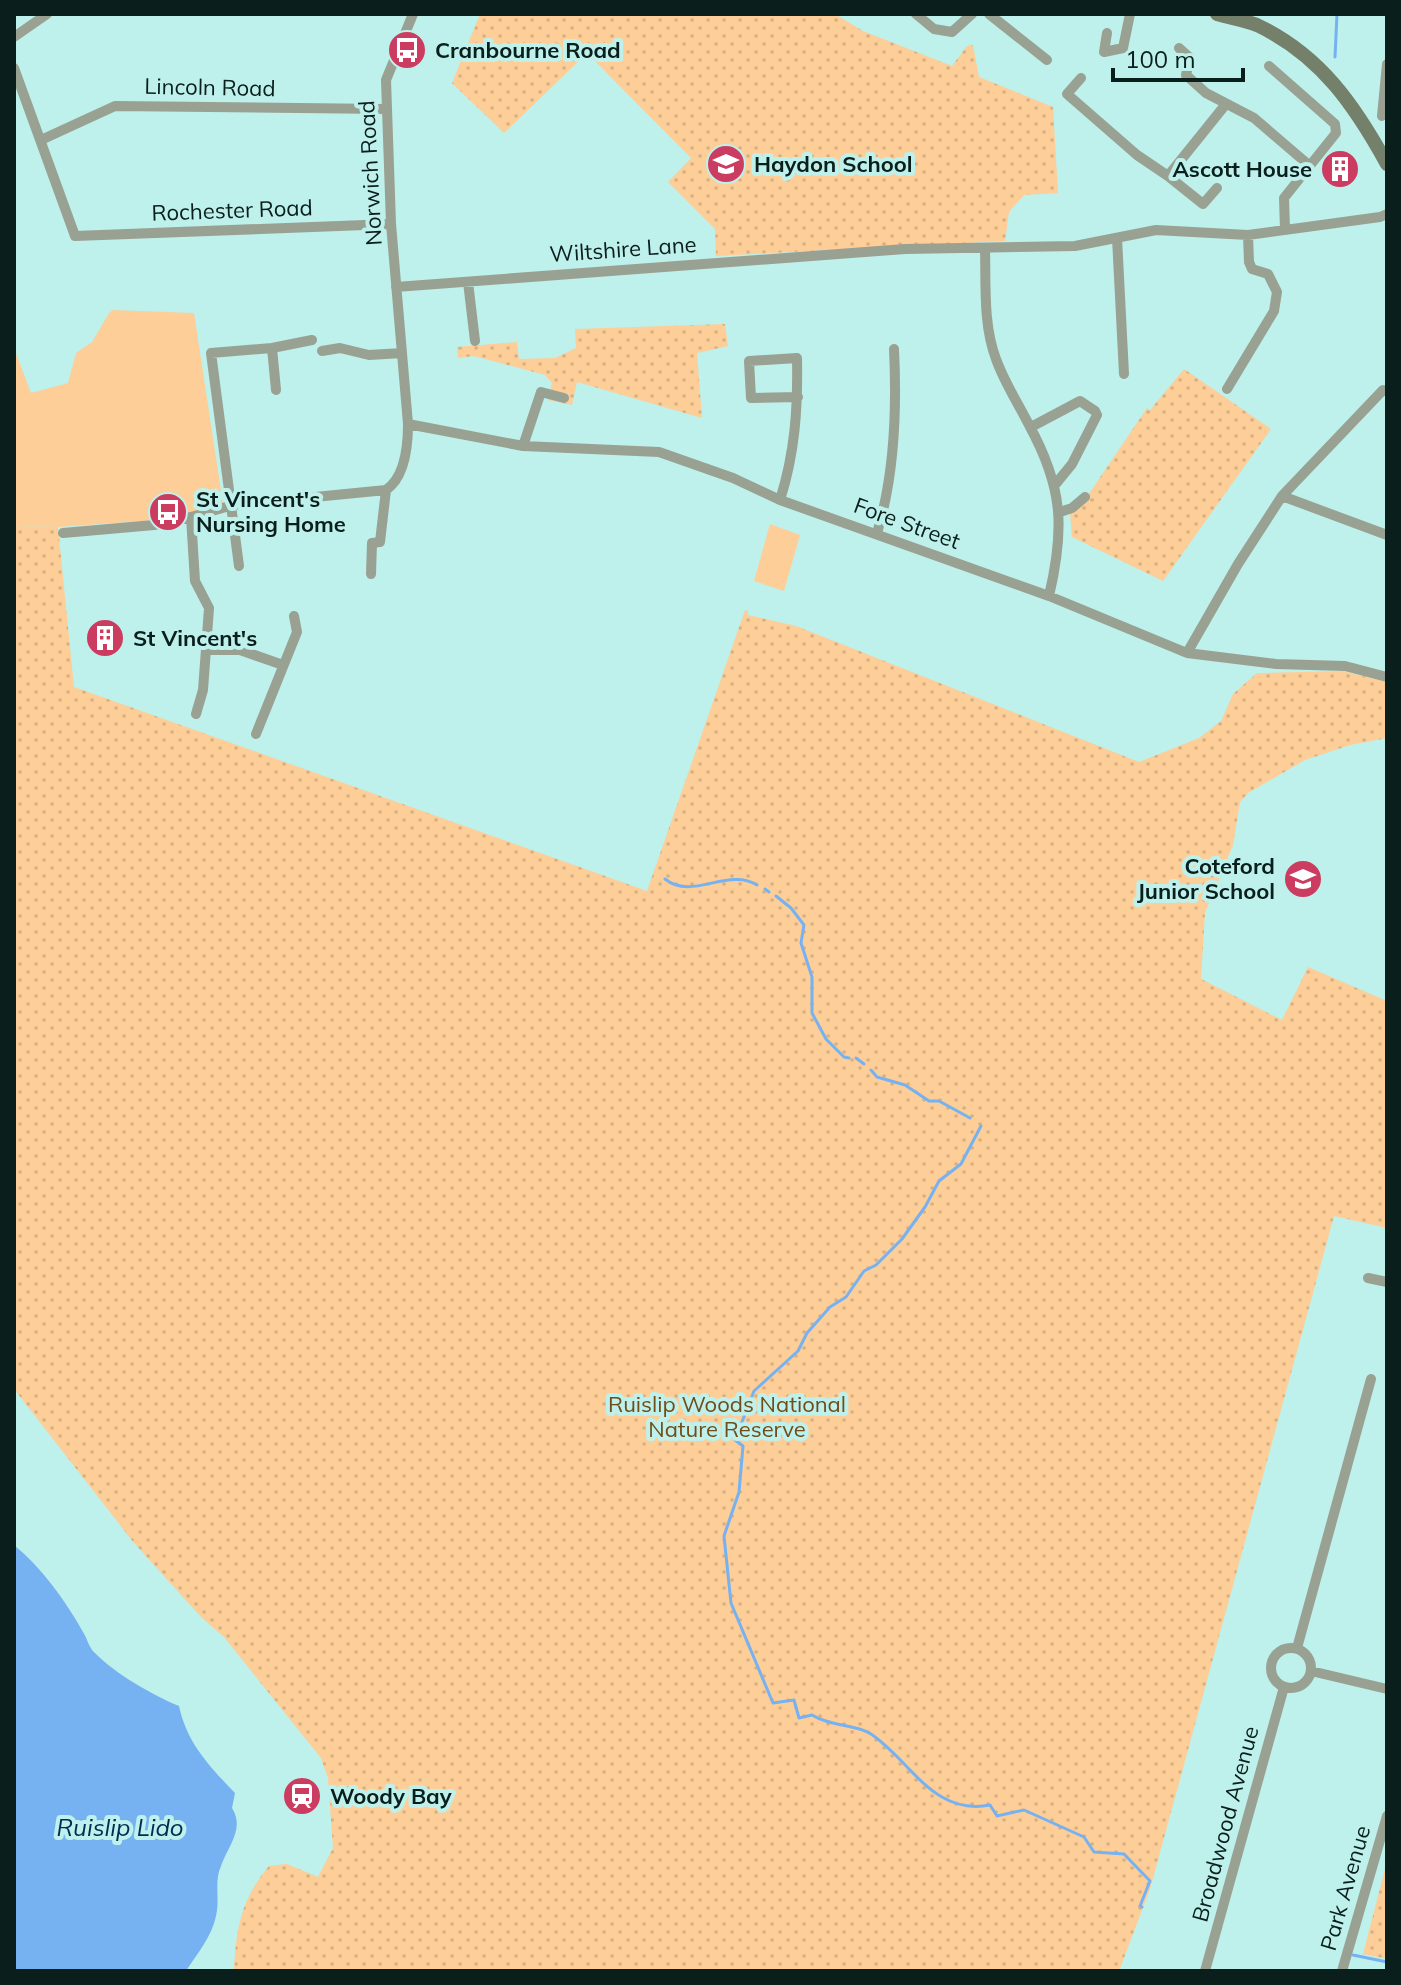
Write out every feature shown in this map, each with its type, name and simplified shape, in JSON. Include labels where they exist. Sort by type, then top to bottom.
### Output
[{"type":"main road","points":[[1217,14],[1260,20],[1305,55],[1342,91],[1387,164]]},
{"type":"street","points":[[14,37],[47,14]]},
{"type":"street","name":"Norwich Road","points":[[396,287],[386,80],[412,14]]},
{"type":"street","points":[[916,14],[934,29],[952,32],[972,14]]},
{"type":"street","points":[[989,14],[1047,60]]},
{"type":"street","points":[[1107,33],[1104,52],[1123,48],[1130,14]]},
{"type":"street","points":[[1179,48],[1190,58],[1186,75],[1206,93],[1254,118],[1310,166]]},
{"type":"street","points":[[1367,128],[1384,115],[1387,64]]},
{"type":"street","points":[[1269,66],[1335,124],[1336,133],[1284,198],[1285,230]]},
{"type":"street","points":[[14,68],[41,140]]},
{"type":"street","points":[[1081,78],[1067,94],[1137,155],[1203,204],[1217,188]]},
{"type":"street","points":[[1168,176],[1226,104]]},
{"type":"street","name":"Lincoln Road","points":[[41,140],[115,106],[385,109]]},
{"type":"street","name":"Rochester Road","points":[[41,140],[75,236],[391,224]]},
{"type":"street","name":"Wiltshire Lane","points":[[396,287],[905,249],[1075,246],[1156,230],[1248,235],[1387,214]]},
{"type":"street","points":[[1227,389],[1274,311],[1277,292],[1268,274],[1252,269],[1248,235]]},
{"type":"street","points":[[1117,238],[1124,374]]},
{"type":"street","points":[[985,249],[987,307],[995,357],[1050,470],[1060,512],[1058,556],[1049,596]]},
{"type":"street","points":[[468,282],[475,341]]},
{"type":"street","points":[[371,574],[372,543],[380,542],[386,490],[400,475],[408,442],[396,287]]},
{"type":"street","points":[[239,566],[211,353],[272,348],[312,340]]},
{"type":"street","points":[[272,348],[276,390]]},
{"type":"street","points":[[322,351],[340,348],[369,355],[402,353]]},
{"type":"street","points":[[877,533],[885,506],[893,441],[894,349]]},
{"type":"street","points":[[780,500],[797,429],[798,397],[797,358],[749,361],[751,398],[798,397]]},
{"type":"street","points":[[1187,653],[1238,564],[1282,496],[1383,390],[1387,391]]},
{"type":"street","points":[[523,446],[541,392],[564,398]]},
{"type":"street","points":[[1031,427],[1080,401],[1097,415],[1072,464],[1054,486]]},
{"type":"street","name":"Fore Street","points":[[408,424],[523,446],[659,452],[733,478],[780,500],[1049,596],[1187,653],[1276,664],[1345,666],[1387,677]]},
{"type":"street","points":[[63,533],[154,525],[233,505],[386,490]]},
{"type":"street","points":[[1282,496],[1387,535]]},
{"type":"street","points":[[1060,512],[1072,508],[1085,497]]},
{"type":"street","points":[[191,517],[195,581],[209,608],[208,650],[203,690],[196,714]]},
{"type":"street","points":[[256,734],[297,632],[294,616]]},
{"type":"street","points":[[208,650],[240,650],[283,665]]},
{"type":"street","points":[[1368,1278],[1387,1282]]},
{"type":"street","points":[[1297,1648],[1371,1379]]},
{"type":"street","points":[[1297,1648],[1308,1658],[1309,1678],[1297,1687],[1284,1687],[1272,1676],[1271,1661],[1280,1650],[1297,1648]]},
{"type":"street","points":[[1311,1671],[1387,1689]]},
{"type":"street","name":"Broadwood Avenue","points":[[1205,1971],[1284,1687]]},
{"type":"street","name":"Park Avenue","points":[[1342,1971],[1387,1816]]},
{"type":"green space","name":"Haydon School","points":[[480,14],[835,14],[863,31],[952,66],[967,46],[973,45],[979,77],[1053,107],[1058,193],[1024,195],[1009,212],[1005,241],[716,256],[715,229],[668,182],[691,158],[587,53],[504,133],[452,83]]},
{"type":"green space","points":[[113,310],[194,313],[223,504],[186,518],[58,527],[14,526],[14,348],[31,393],[68,383],[76,353],[92,342]]},
{"type":"green space","points":[[725,324],[728,346],[697,353],[702,418],[577,382],[572,405],[548,400],[552,383],[545,375],[474,356],[458,358],[457,347],[517,342],[519,359],[555,358],[576,348],[575,329]]},
{"type":"green space","points":[[1184,369],[1271,429],[1163,581],[1072,537],[1070,513],[1080,507],[1147,408],[1150,410]]},
{"type":"green space","points":[[770,524],[800,535],[784,591],[754,581]]},
{"type":"green space","name":"Ruislip Woods National Nature Reserve","points":[[14,526],[58,527],[74,687],[647,891],[745,610],[748,615],[796,626],[1139,762],[1199,738],[1221,721],[1233,694],[1257,673],[1343,671],[1387,682],[1387,738],[1350,745],[1305,760],[1248,793],[1240,802],[1233,845],[1205,913],[1201,979],[1282,1020],[1308,967],[1387,1001],[1387,1228],[1334,1216],[1150,1889],[1119,1971],[234,1971],[236,1942],[246,1903],[269,1866],[287,1864],[318,1877],[333,1848],[328,1778],[321,1758],[224,1637],[202,1618],[134,1543],[14,1389]]},
{"type":"green space","points":[[1387,1861],[1387,1959],[1363,1954]]},
{"type":"water","name":"Ruislip Lido","points":[[14,1545],[52,1585],[95,1653],[135,1683],[179,1706],[193,1743],[235,1793],[232,1808],[236,1816],[236,1830],[219,1872],[214,1923],[204,1945],[186,1971],[14,1971]]},
{"type":"waterway","points":[[1335,57],[1337,14]]},
{"type":"waterway","points":[[665,879],[687,887],[734,880],[746,880],[757,885]]},
{"type":"waterway","points":[[765,889],[769,892]]},
{"type":"waterway","points":[[776,896],[791,908],[804,925],[801,943],[812,977],[812,1013],[826,1039],[844,1057],[849,1058]]},
{"type":"waterway","points":[[856,1058],[864,1064]]},
{"type":"waterway","points":[[871,1070],[877,1077],[905,1085],[929,1101],[939,1101],[970,1118]]},
{"type":"waterway","points":[[981,1126],[961,1164],[939,1181],[902,1239],[876,1265],[864,1271],[846,1297],[830,1307],[807,1333],[798,1351],[754,1391],[735,1440],[743,1446],[739,1492],[724,1536],[731,1603],[773,1703],[794,1700],[799,1718],[812,1715],[871,1734],[924,1784],[953,1802],[970,1806],[990,1805],[997,1816],[1024,1810],[1084,1837],[1094,1852],[1124,1854],[1150,1881],[1142,1907]]},
{"type":"waterway","points":[[1353,1955],[1387,1962]]},
{"type":"place","name":"Cranbourne Road","points":[[407,50]]},
{"type":"place","name":"Haydon School","points":[[726,164]]},
{"type":"place","name":"Ascott House","points":[[1340,169]]},
{"type":"place","name":"St Vincent's Nursing Home","points":[[168,512]]},
{"type":"place","name":"St Vincent's","points":[[105,638]]},
{"type":"place","name":"Coteford Junior School","points":[[1303,879]]},
{"type":"place","name":"Woody Bay","points":[[302,1796]]}]
